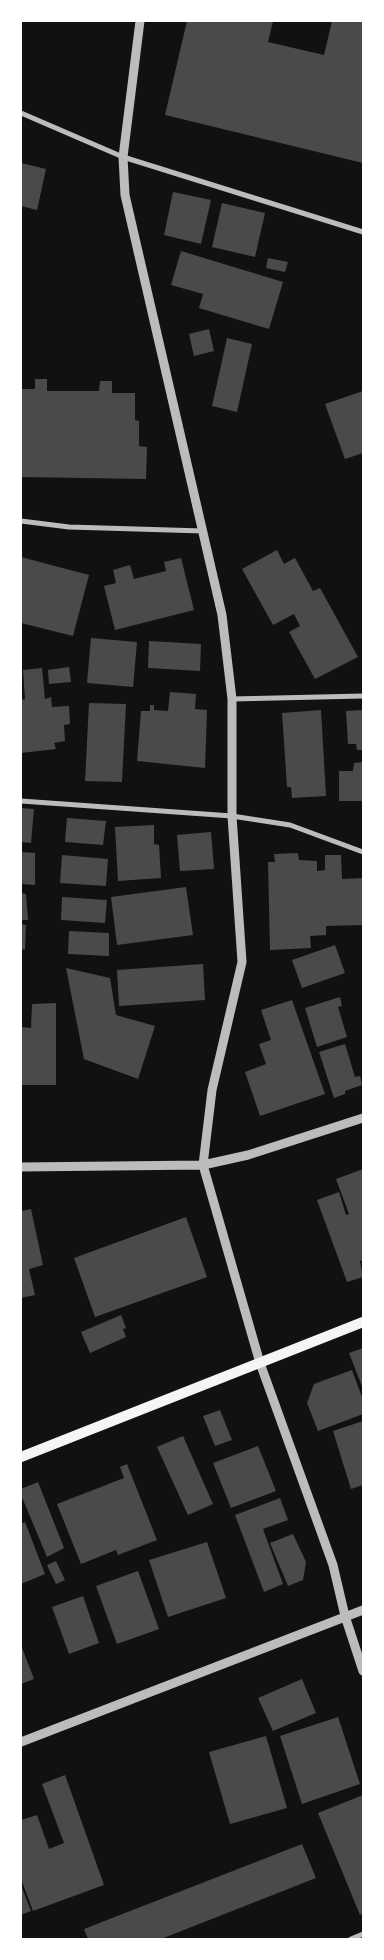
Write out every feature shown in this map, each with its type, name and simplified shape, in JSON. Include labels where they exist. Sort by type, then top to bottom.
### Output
[{"type":"main road","points":[[21,1457],[363,1322]]},
{"type":"street","points":[[140,21],[123,157],[125,195],[222,615],[232,699],[232,816],[242,962],[212,1090],[202,1165],[260,1363],[333,1565],[363,1671]]},
{"type":"street","points":[[21,112],[123,157],[363,232]]},
{"type":"street","points":[[21,521],[69,527],[203,531]]},
{"type":"street","points":[[232,699],[363,696]]},
{"type":"street","points":[[21,801],[232,816],[290,825],[363,852]]},
{"type":"street","points":[[21,1167],[202,1165],[248,1155],[363,1118]]},
{"type":"street","points":[[21,1742],[363,1610]]},
{"type":"street","points":[[351,1939],[363,1934]]},
{"type":"building","points":[[187,21],[273,21],[268,42],[324,55],[332,21],[363,22],[363,163],[165,115]]},
{"type":"building","points":[[21,163],[46,169],[37,210],[21,206]]},
{"type":"building","points":[[173,192],[211,200],[201,244],[164,235]]},
{"type":"building","points":[[222,203],[265,213],[255,257],[212,247]]},
{"type":"building","points":[[181,251],[283,282],[269,329],[199,308],[203,294],[171,285]]},
{"type":"building","points":[[268,258],[288,262],[285,272],[266,268]]},
{"type":"building","points":[[209,329],[214,351],[194,356],[189,334]]},
{"type":"building","points":[[227,338],[252,344],[237,412],[212,406]]},
{"type":"building","points":[[35,379],[47,379],[47,391],[99,391],[100,381],[112,381],[112,393],[135,393],[135,420],[139,421],[139,446],[147,447],[146,479],[21,477],[21,389],[35,389]]},
{"type":"building","points":[[363,391],[363,453],[345,459],[325,404]]},
{"type":"building","points":[[277,550],[284,564],[295,558],[313,591],[320,588],[358,657],[315,679],[289,632],[300,626],[294,614],[273,625],[242,569]]},
{"type":"building","points":[[21,557],[89,575],[73,636],[21,623]]},
{"type":"building","points":[[181,558],[194,610],[115,630],[104,586],[116,583],[113,570],[130,565],[134,579],[166,571],[164,562]]},
{"type":"building","points":[[91,638],[137,642],[133,687],[87,683]]},
{"type":"building","points":[[149,641],[201,644],[200,671],[148,668]]},
{"type":"building","points":[[69,667],[71,682],[49,684],[48,670]]},
{"type":"building","points":[[42,668],[45,699],[51,697],[52,707],[69,706],[70,724],[64,725],[65,741],[54,743],[56,749],[21,753],[21,700],[25,699],[23,670]]},
{"type":"building","points":[[170,692],[196,694],[195,709],[207,710],[205,768],[137,761],[141,711],[150,711],[150,705],[154,705],[154,710],[168,711]]},
{"type":"building","points":[[89,703],[126,704],[122,782],[85,781]]},
{"type":"building","points":[[321,710],[326,796],[292,798],[291,787],[287,787],[282,713]]},
{"type":"building","points":[[363,710],[363,750],[357,750],[356,744],[348,744],[346,711]]},
{"type":"building","points":[[363,762],[363,801],[339,801],[339,771],[353,771],[354,763]]},
{"type":"building","points":[[21,808],[34,809],[31,843],[21,842]]},
{"type":"building","points":[[67,818],[106,821],[103,845],[65,842]]},
{"type":"building","points":[[154,825],[154,844],[159,845],[161,878],[118,881],[115,827]]},
{"type":"building","points":[[211,832],[214,869],[180,871],[177,835]]},
{"type":"building","points":[[21,852],[35,853],[35,885],[21,884]]},
{"type":"building","points":[[298,853],[299,860],[317,861],[317,871],[325,870],[325,855],[341,855],[342,879],[363,878],[363,925],[326,926],[326,935],[310,936],[311,948],[270,950],[268,862],[275,862],[274,854]]},
{"type":"building","points":[[62,855],[108,859],[106,886],[60,883]]},
{"type":"building","points":[[186,887],[193,935],[117,945],[111,897]]},
{"type":"building","points":[[21,893],[26,894],[28,920],[21,920]]},
{"type":"building","points":[[62,897],[107,900],[105,923],[61,920]]},
{"type":"building","points":[[21,924],[26,925],[25,950],[21,949]]},
{"type":"building","points":[[69,931],[109,933],[109,956],[68,954]]},
{"type":"building","points":[[335,945],[345,973],[302,988],[292,960]]},
{"type":"building","points":[[203,964],[205,1000],[119,1006],[117,970]]},
{"type":"building","points":[[66,968],[110,978],[116,1015],[155,1026],[138,1079],[84,1059]]},
{"type":"building","points":[[340,997],[342,1006],[338,1007],[347,1037],[317,1047],[305,1008]]},
{"type":"building","points":[[292,1000],[325,1094],[260,1116],[245,1072],[266,1064],[259,1044],[271,1040],[261,1010]]},
{"type":"building","points":[[56,1003],[56,1085],[21,1085],[21,1027],[31,1028],[32,1004]]},
{"type":"building","points":[[345,1044],[355,1077],[360,1076],[362,1085],[345,1091],[345,1094],[334,1098],[319,1052]]},
{"type":"building","points":[[363,1169],[363,1260],[360,1261],[363,1277],[347,1282],[317,1200],[339,1192],[346,1215],[349,1214],[336,1179]]},
{"type":"building","points":[[31,1209],[43,1265],[29,1269],[35,1295],[21,1298],[21,1211]]},
{"type":"building","points":[[186,1217],[207,1277],[95,1317],[74,1258]]},
{"type":"building","points":[[121,1315],[126,1328],[123,1329],[126,1337],[90,1353],[81,1332]]},
{"type":"building","points":[[363,1348],[363,1389],[349,1353]]},
{"type":"building","points":[[352,1370],[363,1400],[363,1414],[318,1431],[307,1403],[314,1384]]},
{"type":"building","points":[[220,1410],[232,1440],[215,1446],[203,1416]]},
{"type":"building","points":[[363,1421],[363,1485],[351,1489],[333,1431]]},
{"type":"building","points":[[183,1436],[213,1504],[188,1515],[157,1447]]},
{"type":"building","points":[[258,1446],[276,1491],[231,1508],[213,1463]]},
{"type":"building","points":[[127,1464],[157,1540],[118,1555],[116,1550],[81,1564],[57,1504],[124,1478],[120,1467]]},
{"type":"building","points":[[38,1482],[64,1548],[47,1557],[21,1495],[21,1489]]},
{"type":"building","points":[[280,1498],[288,1520],[263,1529],[283,1584],[264,1592],[235,1515]]},
{"type":"building","points":[[25,1522],[45,1574],[21,1584],[21,1524]]},
{"type":"building","points":[[293,1534],[306,1562],[303,1580],[288,1586],[270,1543]]},
{"type":"building","points":[[207,1542],[226,1598],[168,1617],[149,1560]]},
{"type":"building","points":[[56,1561],[65,1580],[56,1584],[47,1565]]},
{"type":"building","points":[[138,1571],[159,1629],[117,1644],[96,1586]]},
{"type":"building","points":[[83,1596],[99,1643],[69,1654],[52,1607]]},
{"type":"building","points":[[21,1645],[34,1679],[21,1684]]},
{"type":"building","points":[[302,1679],[316,1713],[273,1731],[258,1698]]},
{"type":"building","points":[[338,1717],[360,1784],[302,1804],[280,1736]]},
{"type":"building","points":[[266,1736],[287,1808],[230,1824],[209,1752]]},
{"type":"building","points":[[65,1775],[104,1885],[33,1911],[21,1879],[21,1820],[37,1815],[49,1849],[64,1843],[42,1784]]},
{"type":"building","points":[[363,1795],[363,1913],[360,1915],[318,1813]]},
{"type":"building","points":[[302,1844],[316,1878],[161,1939],[88,1939],[84,1929]]},
{"type":"building","points":[[21,1885],[31,1911],[21,1915]]}]
